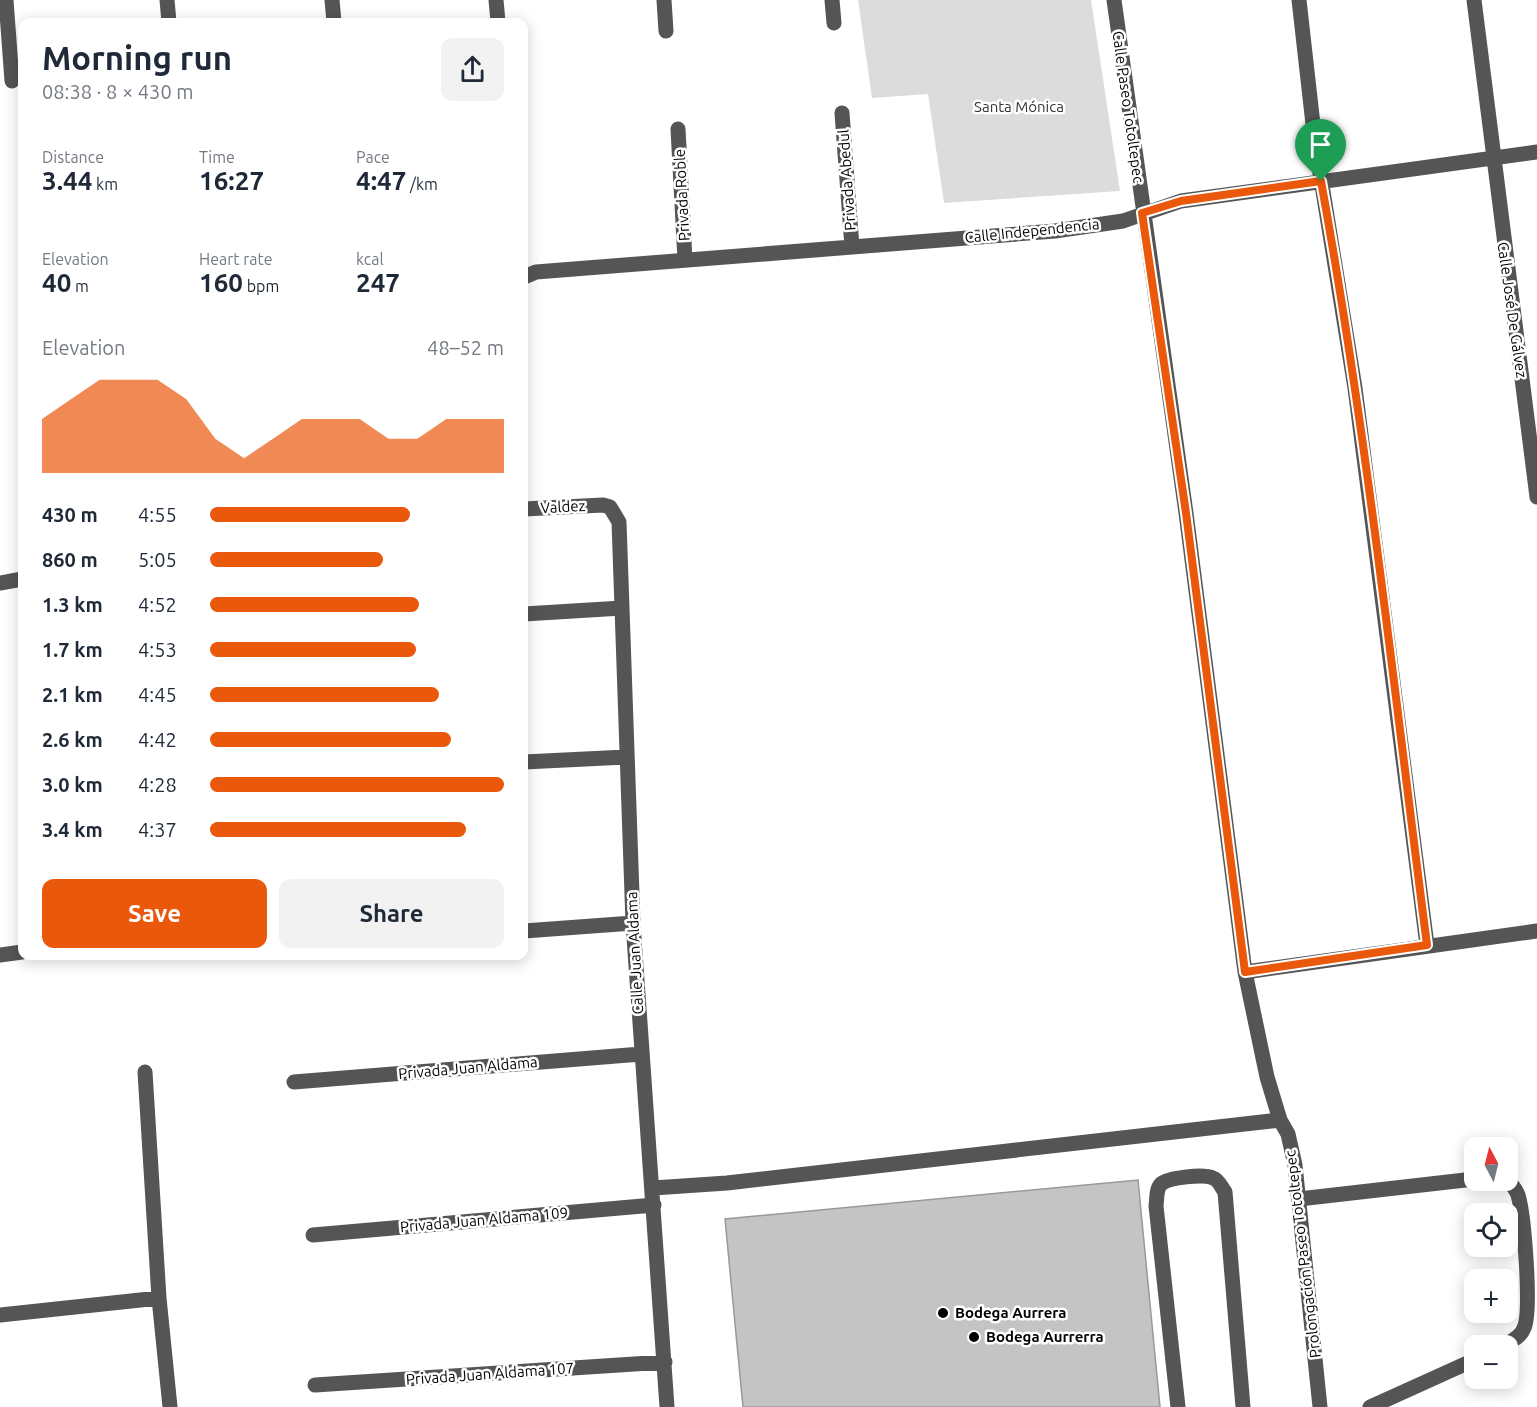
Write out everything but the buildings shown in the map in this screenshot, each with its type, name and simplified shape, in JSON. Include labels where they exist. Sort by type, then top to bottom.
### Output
[{"type":"street","points":[[6,0],[12,81]]},
{"type":"street","points":[[167,0],[169,18]]},
{"type":"street","points":[[332,0],[334,18]]},
{"type":"street","points":[[496,0],[498,18]]},
{"type":"street","points":[[664,0],[666,32]]},
{"type":"street","points":[[832,0],[834,23]]},
{"type":"street","name":"Calle Paseo Totoltepec","points":[[1114,0],[1142,213]]},
{"type":"street","points":[[1299,0],[1321,181],[1354,377],[1427,945]]},
{"type":"street","name":"Calle José De Gálvez","points":[[1474,0],[1537,497]]},
{"type":"street","name":"Privada Abedul","points":[[842,113],[852,247]]},
{"type":"street","name":"Privada Roble","points":[[678,129],[685,260]]},
{"type":"street","name":"Calle Independencia","points":[[528,275],[536,272],[1055,231],[1123,221],[1181,201],[1537,152]]},
{"type":"street","name":"Prolongación Paseo Totoltepec","points":[[1142,213],[1186,513],[1245,972],[1267,1077],[1292,1147],[1320,1407]]},
{"type":"street","name":"Valdez","points":[[528,509],[603,505]]},
{"type":"street","name":"Calle Juan Aldama","points":[[603,505],[610,507],[619,522],[633,923],[667,1407]]},
{"type":"street","points":[[0,583],[18,580]]},
{"type":"street","points":[[528,614],[622,608]]},
{"type":"street","points":[[528,762],[626,757]]},
{"type":"street","points":[[528,931],[633,923]]},
{"type":"street","points":[[1245,972],[1537,931]]},
{"type":"street","points":[[0,955],[18,953]]},
{"type":"street","name":"Privada Juan Aldama","points":[[294,1082],[641,1054]]},
{"type":"street","points":[[145,1072],[159,1298],[170,1407]]},
{"type":"street","points":[[653,1188],[727,1183],[1281,1120]]},
{"type":"street","points":[[1179,1407],[1156,1206],[1161,1184],[1168,1180],[1198,1176],[1211,1177],[1225,1192],[1242,1407]]},
{"type":"street","points":[[1299,1198],[1464,1180]]},
{"type":"street","points":[[1515,1191],[1518,1196],[1528,1296],[1528,1315],[1524,1329],[1518,1336]]},
{"type":"street","name":"Privada Juan Aldama 109","points":[[313,1235],[654,1205]]},
{"type":"street","points":[[0,1315],[159,1298]]},
{"type":"street","name":"Privada Juan Aldama 107","points":[[315,1385],[665,1362]]},
{"type":"street","points":[[1370,1407],[1464,1365]]},
{"type":"green space","name":"Santa Mónica","points":[[858,0],[1091,0],[1120,191],[944,203],[928,94],[872,98]]},
{"type":"place","name":"Bodega Aurrera","points":[[943,1313]]},
{"type":"place","name":"Bodega Aurrerra","points":[[974,1337]]},
{"type":"route","points":[[1321,181],[1341,288],[1355,388],[1427,945],[1245,972],[1186,513],[1142,213],[1181,201],[1321,181]]}]
